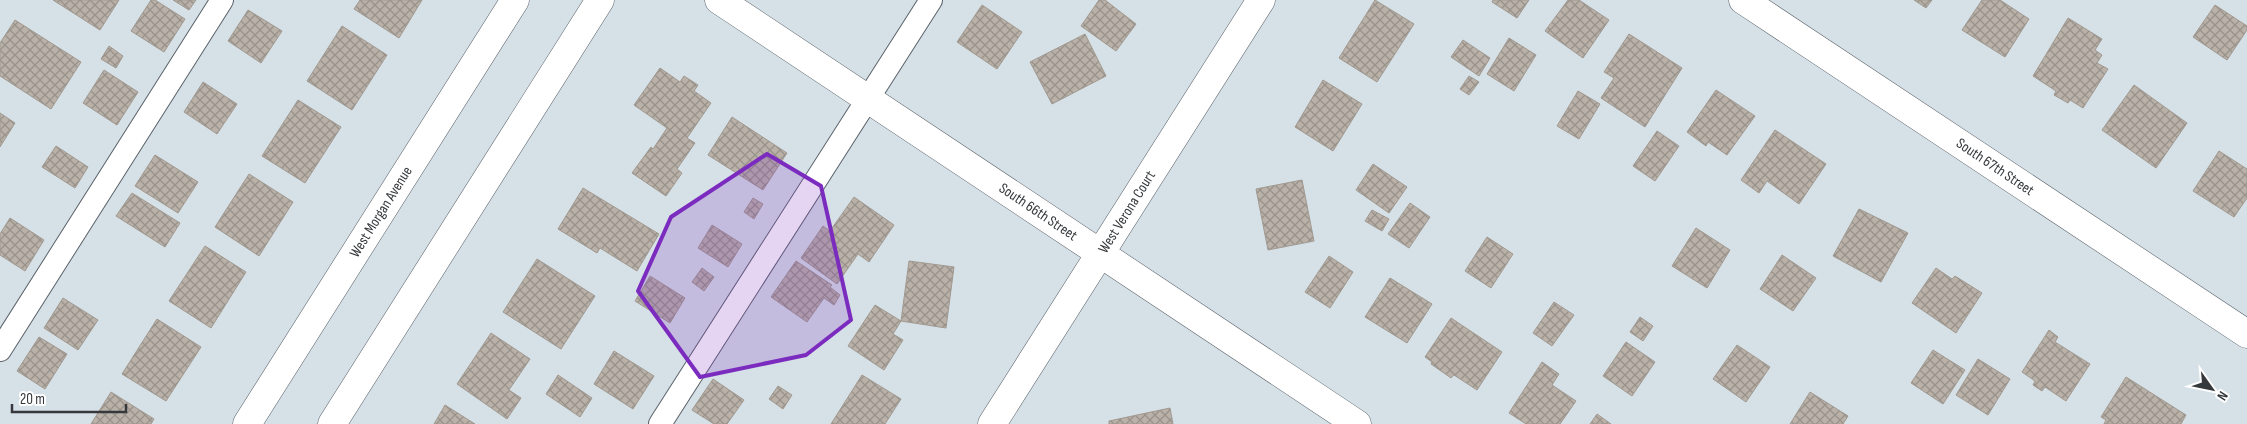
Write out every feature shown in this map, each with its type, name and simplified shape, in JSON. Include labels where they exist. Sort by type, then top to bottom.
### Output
[{"type":"street","name":"West Morgan Avenue","points":[[247,424],[515,0]]},
{"type":"street","points":[[332,424],[600,0]]},
{"type":"street","name":"South 66th Street","points":[[719,0],[1358,424]]},
{"type":"street","name":"West Verona Court","points":[[992,424],[1261,0]]},
{"type":"street","name":"South 67th Street","points":[[1743,0],[2247,334]]},
{"type":"lane","points":[[0,350],[222,0]]},
{"type":"lane","points":[[660,424],[931,0]]},
{"type":"highlighted area","points":[[767,154],[821,186],[851,320],[806,355],[700,377],[638,291],[671,217]]},
{"type":"building","points":[[53,0],[119,0],[100,30]]},
{"type":"building","points":[[151,0],[155,0],[185,19],[164,52],[131,31]]},
{"type":"building","points":[[173,0],[196,0],[189,10]]},
{"type":"building","points":[[360,0],[422,0],[399,38],[354,9]]},
{"type":"building","points":[[1099,0],[1105,0],[1136,24],[1116,51],[1081,26]]},
{"type":"building","points":[[1375,0],[1414,24],[1377,82],[1339,58]]},
{"type":"building","points":[[1493,0],[1529,0],[1517,18],[1492,2]]},
{"type":"building","points":[[1568,0],[1579,0],[1609,20],[1583,58],[1545,31]]},
{"type":"building","points":[[1914,0],[1932,0],[1926,8]]},
{"type":"building","points":[[1982,0],[2000,0],[2029,19],[2005,57],[1962,30]]},
{"type":"building","points":[[982,5],[1022,32],[997,69],[957,42]]},
{"type":"building","points":[[2215,5],[2247,26],[2247,30],[2227,60],[2193,37]]},
{"type":"building","points":[[248,10],[282,31],[261,63],[228,41]]},
{"type":"building","points":[[2068,18],[2102,39],[2095,50],[2102,55],[2097,63],[2108,69],[2083,108],[2070,100],[2068,103],[2054,95],[2056,91],[2033,76]]},
{"type":"building","points":[[15,20],[81,62],[51,109],[0,76],[0,43]]},
{"type":"building","points":[[342,26],[387,55],[352,110],[307,81]]},
{"type":"building","points":[[1085,34],[1106,76],[1052,104],[1030,62]]},
{"type":"building","points":[[1629,34],[1682,68],[1645,127],[1601,98],[1614,78],[1604,72]]},
{"type":"building","points":[[1509,38],[1536,55],[1514,91],[1487,74]]},
{"type":"building","points":[[1463,40],[1490,58],[1479,76],[1451,57]]},
{"type":"building","points":[[109,46],[123,56],[116,68],[101,59]]},
{"type":"building","points":[[660,68],[680,82],[684,76],[698,85],[694,91],[711,103],[687,138],[695,143],[677,169],[682,173],[666,196],[632,173],[651,147],[653,149],[667,128],[634,105]]},
{"type":"building","points":[[104,70],[138,92],[117,125],[83,103]]},
{"type":"building","points":[[1469,76],[1479,82],[1469,95],[1460,89]]},
{"type":"building","points":[[1323,80],[1362,104],[1333,151],[1295,127]]},
{"type":"building","points":[[203,82],[237,104],[217,134],[184,112]]},
{"type":"building","points":[[2134,85],[2187,123],[2156,168],[2102,130]]},
{"type":"building","points":[[1716,90],[1755,116],[1727,155],[1708,142],[1706,146],[1687,132]]},
{"type":"building","points":[[1578,91],[1600,104],[1579,139],[1557,126]]},
{"type":"building","points":[[298,100],[341,127],[305,183],[262,156]]},
{"type":"building","points":[[0,113],[15,123],[0,147]]},
{"type":"building","points":[[732,117],[787,153],[763,190],[708,155]]},
{"type":"building","points":[[1775,130],[1826,164],[1799,204],[1767,181],[1759,193],[1741,180]]},
{"type":"building","points":[[1657,131],[1679,146],[1655,181],[1633,166]]},
{"type":"building","points":[[56,146],[88,167],[75,188],[42,167]]},
{"type":"building","points":[[2219,151],[2247,169],[2247,198],[2234,217],[2193,191]]},
{"type":"building","points":[[155,155],[198,182],[178,213],[135,186]]},
{"type":"building","points":[[1373,164],[1407,187],[1389,213],[1356,190]]},
{"type":"building","points":[[249,174],[293,202],[259,256],[215,227]]},
{"type":"building","points":[[1302,180],[1314,241],[1268,250],[1256,189]]},
{"type":"building","points":[[583,188],[659,234],[637,271],[600,248],[597,253],[558,229]]},
{"type":"building","points":[[132,193],[180,223],[165,247],[116,216]]},
{"type":"building","points":[[854,197],[894,225],[869,262],[858,254],[837,284],[801,258],[823,226],[830,231]]},
{"type":"building","points":[[753,198],[763,204],[754,219],[744,212]]},
{"type":"building","points":[[1410,203],[1430,217],[1409,248],[1388,234]]},
{"type":"building","points":[[1859,209],[1908,233],[1881,282],[1833,256]]},
{"type":"building","points":[[1372,210],[1389,219],[1382,231],[1365,221]]},
{"type":"building","points":[[10,218],[44,240],[25,271],[0,255],[0,234]]},
{"type":"building","points":[[712,225],[742,244],[728,267],[698,248]]},
{"type":"building","points":[[1696,228],[1730,250],[1707,288],[1672,266]]},
{"type":"building","points":[[1487,237],[1513,254],[1491,288],[1465,271]]},
{"type":"building","points":[[205,246],[246,272],[211,328],[169,301]]},
{"type":"building","points":[[1782,255],[1816,278],[1793,311],[1760,289]]},
{"type":"building","points":[[1329,256],[1353,272],[1330,308],[1305,292]]},
{"type":"building","points":[[537,259],[595,296],[561,349],[503,312]]},
{"type":"building","points":[[796,261],[832,285],[830,287],[840,295],[834,305],[824,298],[807,322],[771,297]]},
{"type":"building","points":[[909,261],[954,267],[946,328],[901,321]]},
{"type":"building","points":[[702,268],[714,277],[704,291],[692,282]]},
{"type":"building","points":[[1936,268],[1952,279],[1955,276],[1982,293],[1956,333],[1912,303]]},
{"type":"building","points":[[650,276],[685,298],[670,323],[635,301]]},
{"type":"building","points":[[1390,278],[1432,304],[1407,343],[1365,317]]},
{"type":"building","points":[[63,298],[98,320],[78,350],[44,328]]},
{"type":"building","points":[[1554,302],[1574,315],[1552,346],[1533,333]]},
{"type":"building","points":[[875,305],[901,321],[893,334],[903,340],[884,370],[848,346]]},
{"type":"building","points":[[1640,317],[1653,326],[1643,341],[1630,332]]},
{"type":"building","points":[[1451,318],[1502,352],[1477,390],[1454,375],[1451,378],[1431,364],[1432,362],[1425,357]]},
{"type":"building","points":[[157,319],[201,347],[166,401],[122,374]]},
{"type":"building","points":[[2049,330],[2058,337],[2055,342],[2090,364],[2066,401],[2045,387],[2042,391],[2033,385],[2035,381],[2022,372]]},
{"type":"building","points":[[491,333],[530,359],[509,390],[521,398],[507,419],[457,384]]},
{"type":"building","points":[[39,337],[67,354],[45,389],[17,371]]},
{"type":"building","points":[[1626,342],[1655,362],[1632,396],[1603,376]]},
{"type":"building","points":[[1737,345],[1770,367],[1746,402],[1713,379]]},
{"type":"building","points":[[1933,350],[1965,370],[1943,404],[1911,383]]},
{"type":"building","points":[[614,351],[654,376],[633,409],[594,384]]},
{"type":"building","points":[[1978,359],[2010,379],[1988,415],[1956,395]]},
{"type":"building","points":[[1542,362],[1559,374],[1552,385],[1576,401],[1560,424],[1526,424],[1509,413]]},
{"type":"building","points":[[558,375],[592,398],[580,417],[546,394]]},
{"type":"building","points":[[862,375],[901,399],[885,424],[831,424]]},
{"type":"building","points":[[2126,377],[2186,415],[2181,424],[2104,424],[2106,420],[2101,417]]},
{"type":"building","points":[[713,379],[744,400],[727,424],[714,424],[692,410]]},
{"type":"building","points":[[778,386],[792,395],[783,409],[769,399]]},
{"type":"building","points":[[111,392],[154,419],[151,424],[91,424]]},
{"type":"building","points":[[1810,392],[1848,416],[1843,424],[1790,424]]},
{"type":"building","points":[[445,405],[475,424],[434,424]]},
{"type":"building","points":[[1170,408],[1173,424],[1109,424],[1109,421]]},
{"type":"building","points":[[1597,414],[1611,424],[1590,424]]}]
